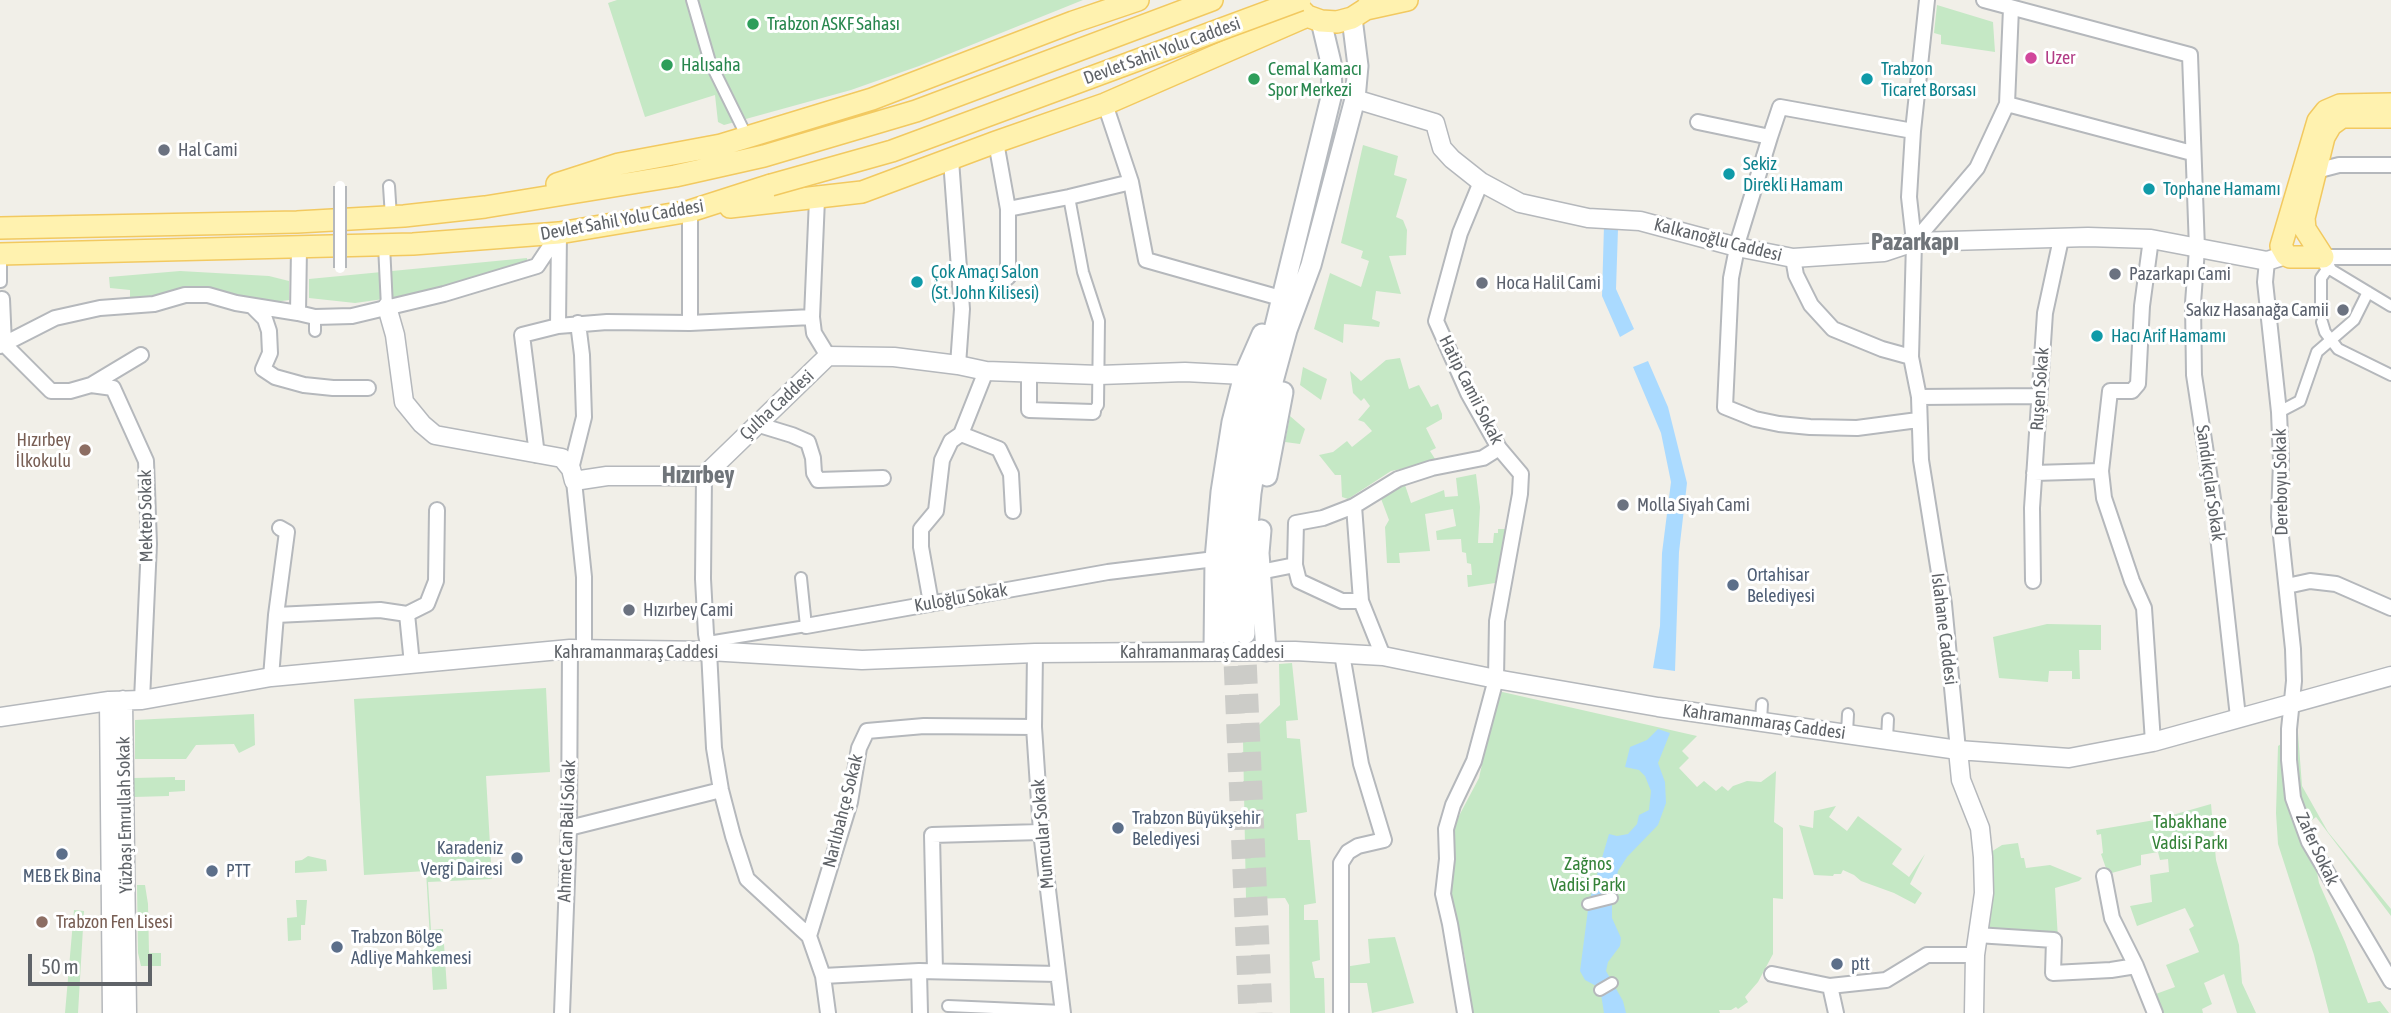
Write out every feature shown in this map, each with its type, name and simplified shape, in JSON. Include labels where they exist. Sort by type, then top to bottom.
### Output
[{"type":"main road","points":[[485,207],[619,164],[721,145],[872,99],[1138,0]]},
{"type":"main road","name":"Devlet Sahil Yolu Caddesi","points":[[0,228],[297,222],[391,217],[485,207],[675,176],[764,156],[916,111],[1212,0]]},
{"type":"main road","name":"Devlet Sahil Yolu Caddesi","points":[[0,254],[384,245],[559,233],[690,211],[892,151],[1305,9],[1337,22],[1363,9],[1407,0]]},
{"type":"main road","points":[[690,211],[862,192],[1105,104],[1305,9],[1331,63],[1332,93],[1246,432],[1236,491],[1232,555],[1238,635],[1251,493],[1262,422],[1287,330],[1311,265]]},
{"type":"main road","points":[[1266,651],[1259,553],[1264,493],[1276,420],[1311,265],[1355,99],[1363,9]]},
{"type":"main road","points":[[2325,262],[2290,257],[2276,258],[2318,121],[2326,111],[2340,105],[2391,104]]},
{"type":"main road","points":[[2325,262],[2305,229],[2304,218],[2324,137],[2331,125],[2342,117],[2391,117]]},
{"type":"main road","points":[[1214,650],[1215,559],[1221,492],[1232,422],[1244,375],[1292,258]]},
{"type":"street","points":[[692,0],[710,62],[747,137]]},
{"type":"street","name":"Islahane Caddesi","points":[[1927,0],[1909,197],[1914,242],[1911,357],[1919,397],[1918,420],[1927,500],[1944,604],[1961,780],[1980,828],[1983,857],[1984,893],[1975,955],[1974,1013]]},
{"type":"street","points":[[1914,242],[1977,168],[2007,104],[2011,8],[1984,0]]},
{"type":"street","name":"Sandıkçılar Sokak","points":[[2011,8],[2190,55],[2197,249],[2193,303],[2194,375],[2216,517],[2238,717]]},
{"type":"street","name":"Kalkanoğlu Caddesi","points":[[1355,99],[1434,123],[1442,148],[1452,159],[1481,182],[1520,203],[1588,218],[1640,220],[1737,247],[1793,258],[1884,253],[1914,242],[2061,239],[2151,239],[2197,249],[2276,258]]},
{"type":"street","points":[[1105,104],[1131,182],[1146,260],[1276,297]]},
{"type":"street","points":[[2007,104],[2192,153]]},
{"type":"street","points":[[1913,131],[1780,107],[1737,247],[1731,278],[1725,407],[1755,419],[1810,427],[1857,428],[1918,420]]},
{"type":"street","points":[[1698,122],[1770,137]]},
{"type":"street","points":[[960,286],[1001,282],[1008,277],[1008,209],[996,142]]},
{"type":"street","points":[[951,160],[962,309],[958,365]]},
{"type":"street","points":[[2316,171],[2339,165],[2391,165]]},
{"type":"street","points":[[1008,209],[1131,182]]},
{"type":"street","name":"Hatip Camii Sokak","points":[[1481,182],[1460,233],[1436,321],[1468,393],[1499,448],[1521,474],[1520,494],[1497,621],[1496,679]]},
{"type":"street","points":[[340,186],[340,268]]},
{"type":"street","points":[[389,186],[391,217]]},
{"type":"street","points":[[1029,372],[1030,410],[1093,412],[1098,405],[1099,321],[1083,272],[1069,197]]},
{"type":"street","points":[[817,199],[812,317],[814,332],[828,356]]},
{"type":"street","points":[[690,211],[690,323]]},
{"type":"street","points":[[2,345],[55,318],[100,308],[121,312],[185,295],[208,295],[252,306],[298,313],[315,324],[444,294],[537,266],[559,233]]},
{"type":"street","points":[[558,326],[559,233]]},
{"type":"street","name":"Ruşen Sokak","points":[[2033,581],[2032,508],[2045,313],[2061,239]]},
{"type":"street","points":[[2151,239],[2142,306],[2138,384],[2132,391],[2110,391],[2101,471],[2104,498],[2144,608],[2153,741]]},
{"type":"street","points":[[384,245],[387,307],[395,335],[404,402],[435,435],[562,458],[573,475],[704,476],[703,579],[714,748],[721,790],[747,879],[809,936],[823,976],[828,1013]]},
{"type":"street","points":[[298,313],[299,248]]},
{"type":"street","points":[[0,254],[1,282]]},
{"type":"street","points":[[2325,262],[2391,257]]},
{"type":"street","points":[[1793,258],[1796,275],[1811,305],[1833,329],[1882,349],[1911,357]]},
{"type":"street","name":"Dereboyu Sokak","points":[[2276,258],[2265,282],[2279,412],[2279,517],[2294,681],[2291,703]]},
{"type":"street","points":[[2325,262],[2391,306]]},
{"type":"street","points":[[2325,262],[2321,278],[2321,317],[2331,340],[2338,349],[2391,375]]},
{"type":"street","points":[[2279,412],[2300,401],[2317,352],[2354,320],[2368,292]]},
{"type":"street","points":[[2,299],[2,345],[51,391],[70,391],[91,385],[141,355]]},
{"type":"street","points":[[252,306],[265,319],[269,331],[270,354],[263,369],[275,377],[306,380],[333,388],[368,388]]},
{"type":"street","points":[[537,455],[522,335],[578,323],[690,323],[812,317]]},
{"type":"street","name":"Ahmet Can Bali Sokak","points":[[562,1013],[577,649],[584,577],[573,475],[584,416],[583,355],[578,323]]},
{"type":"street","name":"Çulha Caddesi","points":[[704,476],[828,356],[894,357],[986,371],[1099,375],[1185,372],[1244,375]]},
{"type":"street","points":[[931,603],[921,547],[921,528],[936,511],[942,460],[951,441],[961,434],[986,371]]},
{"type":"street","name":"Mektep Sokak","points":[[91,385],[113,388],[146,461],[149,544],[142,700]]},
{"type":"street","points":[[1919,397],[2039,396]]},
{"type":"street","points":[[756,424],[808,442],[818,480],[883,478]]},
{"type":"street","points":[[961,434],[999,449],[1011,474],[1013,511]]},
{"type":"street","points":[[1361,601],[1342,601],[1299,581],[1295,565],[1296,523],[1323,518],[1354,506],[1398,479],[1432,468],[1483,458],[1499,448]]},
{"type":"street","points":[[2034,474],[2101,471]]},
{"type":"street","points":[[1354,506],[1361,601],[1383,656]]},
{"type":"street","points":[[276,615],[380,610],[407,614],[427,604],[436,581],[437,510]]},
{"type":"street","points":[[271,677],[287,532],[280,528]]},
{"type":"street","name":"Kuloğlu Sokak","points":[[708,646],[1108,572],[1215,559]]},
{"type":"street","points":[[1260,572],[1295,565]]},
{"type":"street","points":[[801,578],[806,626]]},
{"type":"street","points":[[2287,586],[2309,581],[2336,584],[2391,608]]},
{"type":"street","points":[[407,614],[412,664]]},
{"type":"street","name":"Kahramanmaraş Caddesi","points":[[0,717],[142,700],[271,677],[577,649],[708,646],[862,660],[1035,653],[1266,651],[1383,656],[1496,679],[1762,713],[1847,733],[1958,750],[2069,758],[2153,741],[2391,676]]},
{"type":"street","name":"Mumcular Sokak","points":[[1035,653],[1034,727],[1041,832],[1063,1012]]},
{"type":"street","points":[[1340,1013],[1340,863],[1348,852],[1359,846],[1384,840],[1361,764],[1342,654]]},
{"type":"street","points":[[1465,1013],[1443,894],[1447,859],[1446,829],[1453,805],[1474,761],[1496,679]]},
{"type":"street","name":"Yüzbaşı Emrullah Sokak","points":[[112,1013],[116,701]]},
{"type":"street","name":"Yüzbaşı Emrullah Sokak","points":[[116,701],[127,1013]]},
{"type":"street","name":"Zafer Sokak","points":[[2291,703],[2289,760],[2294,798],[2305,831],[2332,884],[2391,981]]},
{"type":"street","points":[[1847,733],[1848,714]]},
{"type":"street","points":[[1887,739],[1888,719]]},
{"type":"street","name":"Narlıbahçe Sokak","points":[[809,936],[850,802],[859,748],[867,731],[924,726],[1034,727]]},
{"type":"street","points":[[569,828],[721,790]]},
{"type":"street","points":[[935,971],[932,835],[1041,832]]},
{"type":"street","points":[[2104,876],[2112,918],[2155,1013]]},
{"type":"street","points":[[1588,904],[1612,898]]},
{"type":"street","points":[[1977,935],[2054,940],[2053,973],[2136,966]]},
{"type":"street","points":[[1772,974],[1830,986],[1886,980],[1927,955],[1975,955]]},
{"type":"street","points":[[823,976],[919,971],[1058,974]]},
{"type":"street","points":[[919,971],[920,1013]]},
{"type":"street","points":[[1600,990],[1612,983]]},
{"type":"street","points":[[1830,986],[1836,1013]]},
{"type":"street","points":[[948,1006],[1063,1012]]},
{"type":"green space","points":[[617,0],[1083,0],[919,66],[851,90],[724,125],[718,122],[715,95],[645,117],[608,3]]},
{"type":"green space","points":[[1937,5],[1993,22],[1995,52],[1941,44],[1941,35],[1934,33]]},
{"type":"green space","points":[[1363,145],[1398,156],[1394,175],[1407,179],[1396,217],[1403,220],[1407,230],[1406,255],[1389,256],[1401,294],[1376,291],[1372,319],[1380,322],[1379,327],[1344,324],[1343,343],[1314,329],[1330,273],[1361,287],[1369,261],[1361,258],[1363,251],[1341,243]]},
{"type":"green space","points":[[527,258],[527,261],[440,289],[391,298],[355,303],[309,298],[309,279]]},
{"type":"green space","points":[[180,271],[269,276],[289,281],[289,300],[269,303],[236,299],[130,303],[130,290],[110,288],[109,277]]},
{"type":"green space","points":[[1400,358],[1409,389],[1419,385],[1431,407],[1438,404],[1442,414],[1442,419],[1426,428],[1436,448],[1430,451],[1437,462],[1391,471],[1348,499],[1342,497],[1341,475],[1335,475],[1319,455],[1333,452],[1347,441],[1352,447],[1372,431],[1364,422],[1358,420],[1370,406],[1364,398],[1361,401],[1353,393],[1350,371],[1361,381],[1386,360]]},
{"type":"green space","points":[[1303,367],[1327,379],[1321,400],[1300,385]]},
{"type":"green space","points":[[1290,416],[1305,429],[1300,444],[1285,442]]},
{"type":"green space","points":[[1476,474],[1480,507],[1478,543],[1493,543],[1494,533],[1498,533],[1498,529],[1507,529],[1495,583],[1468,587],[1467,575],[1472,575],[1471,564],[1467,563],[1466,553],[1462,552],[1461,539],[1437,540],[1436,531],[1456,526],[1453,509],[1425,514],[1430,551],[1399,553],[1400,563],[1387,563],[1385,527],[1389,520],[1380,496],[1404,482],[1411,503],[1444,490],[1445,497],[1458,496],[1456,478]]},
{"type":"green space","points":[[2047,624],[2101,625],[2101,650],[2079,650],[2080,679],[2072,679],[2072,671],[2049,671],[2048,682],[1999,678],[1993,637]]},
{"type":"green space","points":[[1292,663],[1298,720],[1286,721],[1287,738],[1300,739],[1307,812],[1296,814],[1298,840],[1310,840],[1316,903],[1304,905],[1304,920],[1318,920],[1320,960],[1312,962],[1315,978],[1324,978],[1325,1013],[1290,1013],[1289,905],[1285,898],[1246,899],[1243,740],[1280,705],[1279,664]]},
{"type":"green space","points":[[546,688],[550,772],[486,776],[492,879],[428,882],[431,930],[443,929],[447,989],[433,990],[426,871],[364,875],[354,699]]},
{"type":"green space","name":"Zağnos Vadisi Parkı","points":[[1498,691],[1697,736],[1682,751],[1689,758],[1679,768],[1697,787],[1704,781],[1716,791],[1722,786],[1728,791],[1747,781],[1761,782],[1776,771],[1774,822],[1783,828],[1783,899],[1773,898],[1773,954],[1758,982],[1745,997],[1748,1002],[1738,1009],[1736,1007],[1719,1010],[1720,1013],[1471,1013],[1467,998],[1466,963],[1447,894],[1451,831],[1479,778]]},
{"type":"green space","points":[[254,714],[255,745],[239,753],[234,744],[196,745],[186,759],[135,759],[135,720]]},
{"type":"green space","name":"Tabakhane Vadisi Parkı","points":[[2298,733],[2302,786],[2328,832],[2391,909],[2391,916],[2316,817],[2308,823],[2319,883],[2368,1003],[2380,1001],[2389,1013],[2329,1013],[2314,955],[2278,844],[2278,746]]},
{"type":"green space","points":[[175,777],[175,780],[185,780],[185,791],[169,792],[169,796],[134,797],[134,778]]},
{"type":"green space","points":[[2211,804],[2216,860],[2239,945],[2242,983],[2256,1013],[2237,1013],[2224,974],[2204,983],[2212,1004],[2202,1009],[2203,1013],[2159,1013],[2153,995],[2175,987],[2166,965],[2199,952],[2189,929],[2194,926],[2185,908],[2137,926],[2130,906],[2152,902],[2150,875],[2169,872],[2168,859],[2160,860],[2158,852],[2141,855],[2141,865],[2108,874],[2101,854],[2101,834],[2097,835],[2096,830],[2155,820]]},
{"type":"green space","points":[[1836,806],[1829,817],[1847,831],[1858,816],[1902,849],[1892,864],[1909,877],[1925,854],[1910,884],[1922,893],[1915,904],[1861,881],[1843,870],[1841,874],[1833,876],[1814,875],[1799,825],[1813,828],[1814,811]]},
{"type":"green space","points":[[2018,843],[2026,868],[2050,865],[2082,878],[2055,888],[2058,939],[1981,933],[1983,857],[2002,845]]},
{"type":"green space","points":[[308,856],[326,860],[327,871],[295,873],[295,861]]},
{"type":"green space","points":[[137,885],[145,885],[149,953],[161,953],[161,966],[141,966],[138,953]]},
{"type":"green space","points":[[296,900],[307,900],[305,925],[301,925],[301,940],[288,941],[287,918],[297,917]]},
{"type":"green space","points":[[74,910],[84,911],[78,1013],[65,1013]]},
{"type":"green space","points":[[1395,937],[1414,1003],[1372,1013],[1367,983],[1344,983],[1344,967],[1370,963],[1368,939]]},
{"type":"water","points":[[1604,225],[1618,229],[1616,289],[1634,329],[1620,337],[1602,296]]},
{"type":"water","points":[[1648,361],[1668,407],[1687,483],[1679,552],[1675,671],[1653,668],[1660,626],[1662,553],[1671,482],[1661,433],[1633,367]]},
{"type":"water","points":[[1658,729],[1670,733],[1658,763],[1665,782],[1666,803],[1658,825],[1627,857],[1618,871],[1612,898],[1612,918],[1621,938],[1620,946],[1608,962],[1606,971],[1623,1001],[1626,1013],[1604,1013],[1600,988],[1585,980],[1580,971],[1589,902],[1609,834],[1628,834],[1637,824],[1639,815],[1649,810],[1651,791],[1645,776],[1639,770],[1625,767],[1630,747],[1647,740]]},
{"type":"tunnel","points":[[1246,636],[1263,1013]]},
{"type":"tunnel","points":[[1232,637],[1248,1013]]},
{"type":"place","name":"Trabzon ASKF Sahası","points":[[753,24]]},
{"type":"place","name":"Uzer","points":[[2031,58]]},
{"type":"place","name":"Halısaha","points":[[667,65]]},
{"type":"place","name":"Cemal Kamacı Spor Merkezi","points":[[1254,79]]},
{"type":"place","name":"Trabzon Ticaret Borsası","points":[[1867,79]]},
{"type":"place","name":"Hal Cami","points":[[164,150]]},
{"type":"place","name":"Sekiz Direkli Hamam","points":[[1729,174]]},
{"type":"place","name":"Tophane Hamamı","points":[[2149,189]]},
{"type":"place","name":"Pazarkapı Cami","points":[[2115,274]]},
{"type":"place","name":"Çok Amaçı Salon (St. John Kilisesi)","points":[[917,282]]},
{"type":"place","name":"Hoca Halil Cami","points":[[1482,283]]},
{"type":"place","name":"Sakız Hasanağa Camii","points":[[2343,310]]},
{"type":"place","name":"Hacı Arif Hamamı","points":[[2097,336]]},
{"type":"place","name":"Hızırbey İlkokulu","points":[[85,450]]},
{"type":"place","name":"Molla Siyah Cami","points":[[1623,505]]},
{"type":"place","name":"Ortahisar Belediyesi","points":[[1733,585]]},
{"type":"place","name":"Hızırbey Cami","points":[[629,610]]},
{"type":"place","name":"Trabzon Büyükşehir Belediyesi","points":[[1118,828]]},
{"type":"place","name":"MEB Ek Bina","points":[[62,854]]},
{"type":"place","name":"Karadeniz Vergi Dairesi","points":[[517,858]]},
{"type":"place","name":"PTT","points":[[212,871]]},
{"type":"place","name":"Trabzon Fen Lisesi","points":[[42,922]]},
{"type":"place","name":"Trabzon Bölge Adliye Mahkemesi","points":[[337,947]]},
{"type":"place","name":"ptt","points":[[1837,964]]},
{"type":"district","name":"Pazarkapı","points":[[1915,242]]},
{"type":"district","name":"Hızırbey","points":[[698,475]]}]
